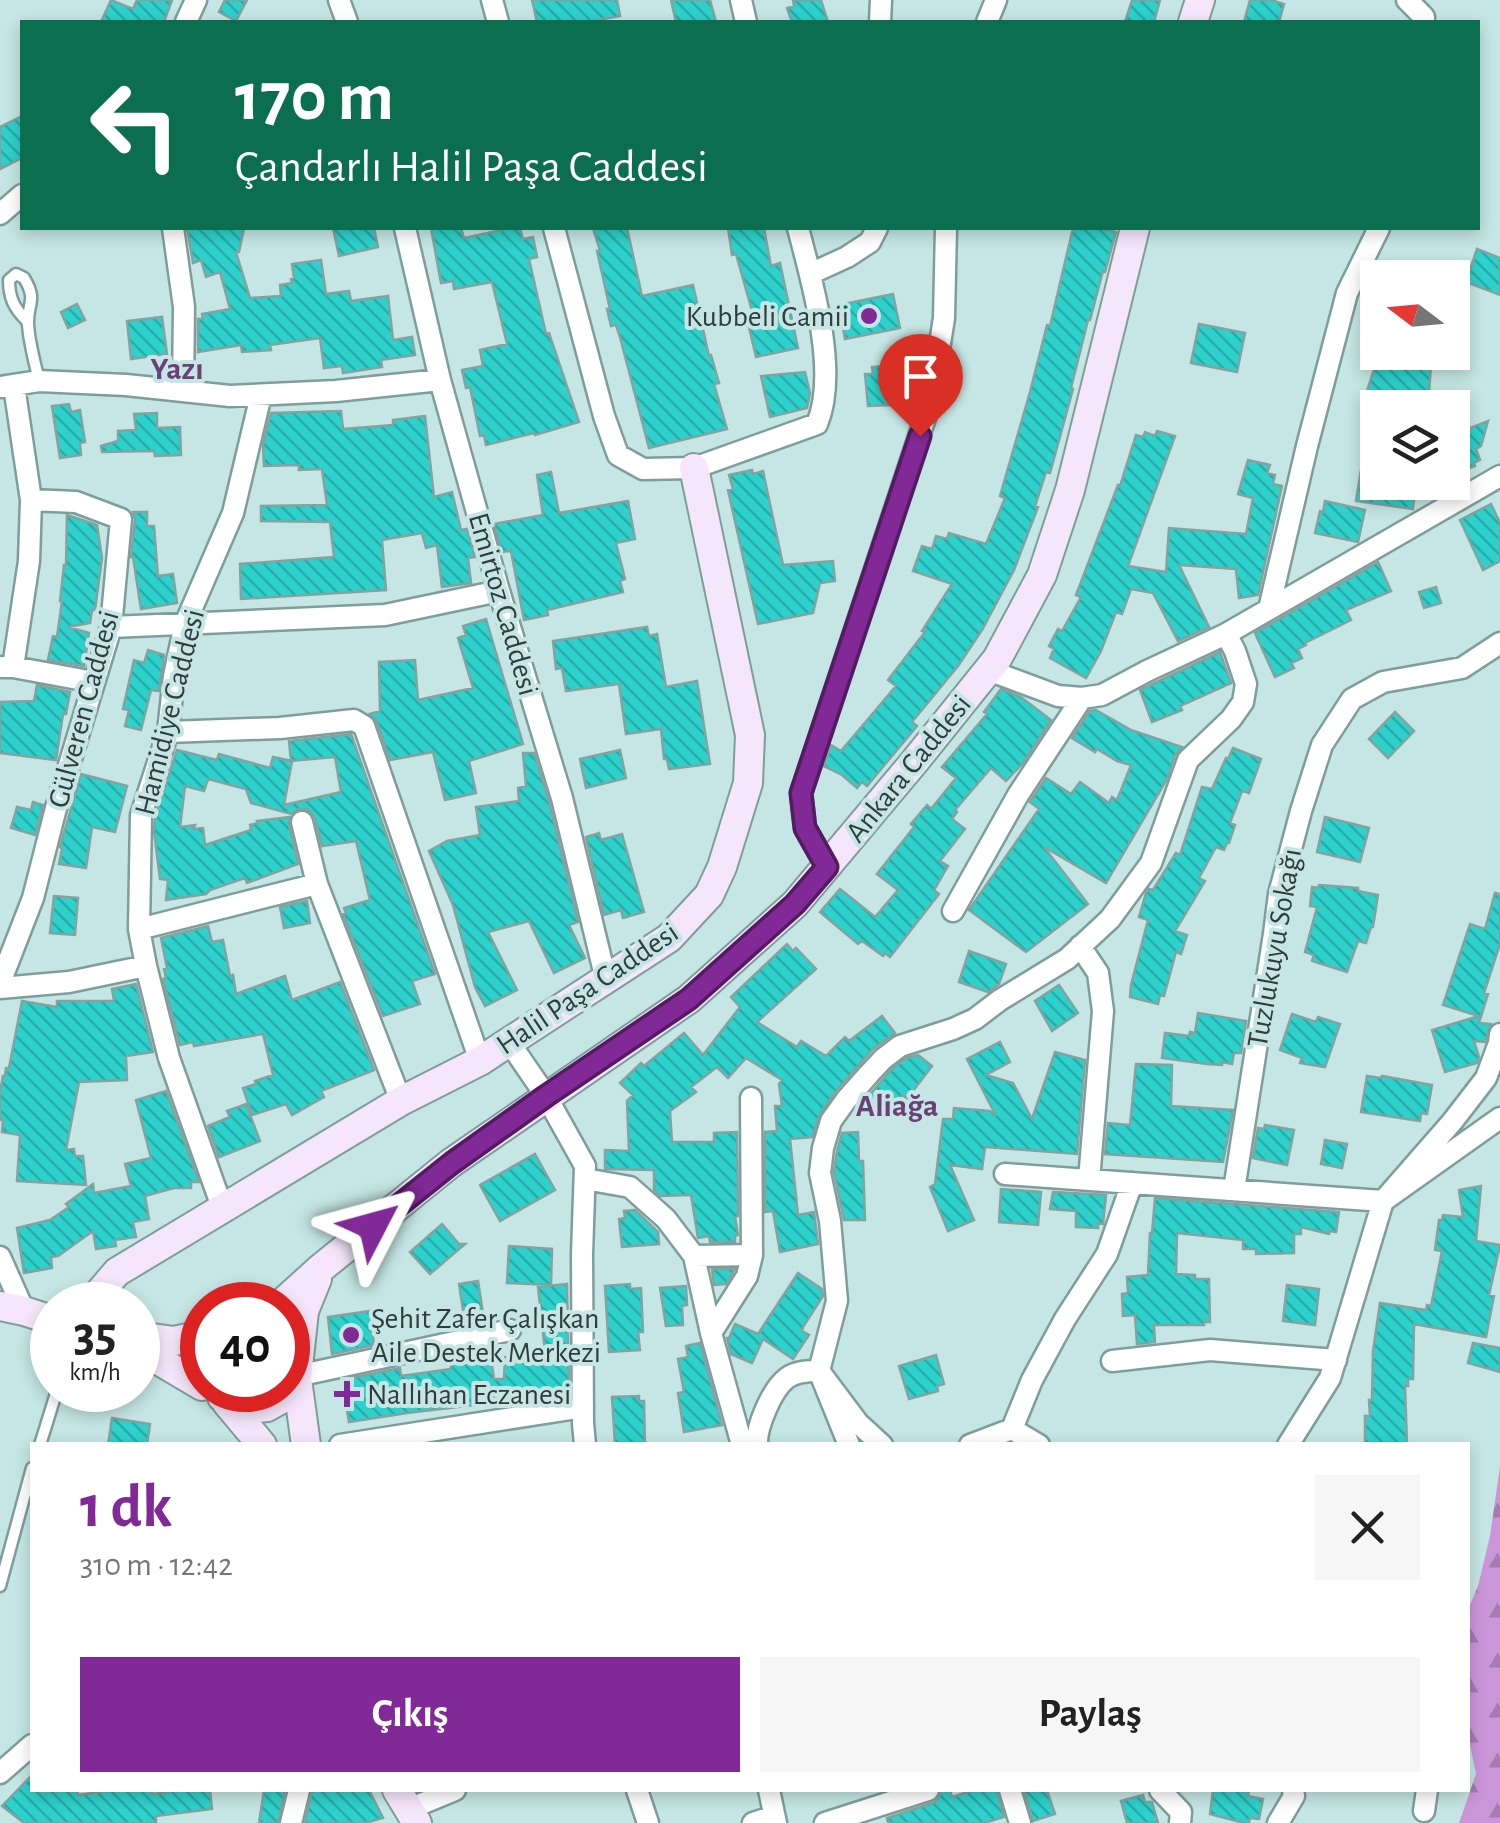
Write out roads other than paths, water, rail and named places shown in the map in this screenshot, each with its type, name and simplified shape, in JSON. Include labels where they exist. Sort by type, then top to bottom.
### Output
[{"type":"street","points":[[1407,0],[1424,20]]},
{"type":"street","points":[[0,214],[20,197]]},
{"type":"street","points":[[174,230],[184,307],[183,391]]},
{"type":"street","name":"Emirtoz Caddesi","points":[[405,230],[440,380],[562,798],[606,980]]},
{"type":"street","points":[[555,230],[604,416],[618,454],[644,468],[694,468],[817,424],[825,405],[822,334],[799,230]]},
{"type":"street","points":[[810,274],[870,242],[876,230]]},
{"type":"street","points":[[827,867],[805,828],[801,793],[932,400],[944,318],[946,230]]},
{"type":"street","name":"Ankara Caddesi","points":[[305,1282],[452,1163],[689,999],[795,904],[997,659],[1042,575],[1070,490],[1135,230]]},
{"type":"street","points":[[1270,609],[1347,293],[1377,230]]},
{"type":"street","points":[[94,682],[7,667],[29,561],[31,500],[7,387],[39,381],[230,396],[336,391],[440,380]]},
{"type":"street","name":"Hamidiye Caddesi","points":[[222,1207],[169,1058],[146,966],[139,930],[141,814],[168,732],[174,676],[186,624],[233,513],[261,394]]},
{"type":"street","name":"Halil Paşa Caddesi","points":[[109,1282],[117,1272],[222,1207],[401,1101],[480,1060],[606,980],[668,938],[709,894],[722,867],[748,784],[750,735],[694,468]]},
{"type":"street","points":[[988,670],[1058,696],[1102,695],[1226,634],[1500,476]]},
{"type":"street","name":"Gülveren Caddesi","points":[[0,986],[33,898],[111,626],[121,519],[76,502],[31,500]]},
{"type":"street","points":[[111,626],[385,615],[499,591]]},
{"type":"street","points":[[848,1442],[820,1371],[836,1301],[830,1221],[820,1173],[831,1121],[869,1074],[900,1046],[974,1019],[1067,958],[1110,919],[1151,863],[1188,760],[1244,702],[1246,684],[1226,634]]},
{"type":"street","name":"Tuzlukuyu Sokağı","points":[[1234,1190],[1279,894],[1322,745],[1352,700],[1367,690],[1383,682],[1462,668],[1500,643]]},
{"type":"street","points":[[953,911],[1018,795],[1082,698]]},
{"type":"street","points":[[168,732],[280,728],[354,720],[364,726],[480,1060]]},
{"type":"street","points":[[302,822],[317,884],[401,1101]]},
{"type":"street","points":[[139,930],[317,884]]},
{"type":"street","points":[[1080,946],[1098,973],[1102,1012],[1089,1180]]},
{"type":"street","points":[[0,986],[69,982],[146,966]]},
{"type":"street","points":[[1290,1442],[1330,1378],[1383,1201],[1486,1078],[1500,1034]]},
{"type":"street","points":[[509,1042],[546,1096],[585,1166],[585,1442]]},
{"type":"street","points":[[711,1333],[747,1276],[752,1255],[751,1098]]},
{"type":"street","points":[[1005,1174],[1383,1201],[1500,1118]]},
{"type":"street","points":[[585,1179],[630,1187],[666,1220],[694,1256],[741,1442]]},
{"type":"street","points":[[977,1442],[1012,1428],[1032,1380],[1065,1319],[1107,1254],[1132,1183]]},
{"type":"street","points":[[694,1256],[752,1255]]},
{"type":"street","points":[[0,1256],[12,1308]]},
{"type":"street","points":[[310,1296],[321,1268]]},
{"type":"street","points":[[310,1373],[510,1330]]},
{"type":"street","points":[[1112,1361],[1210,1350],[1336,1360]]},
{"type":"street","points":[[756,1442],[765,1409],[787,1378],[805,1371],[820,1371]]},
{"type":"street","points":[[820,1371],[858,1423],[879,1442]]},
{"type":"street","points":[[359,1442],[582,1407]]},
{"type":"street","points":[[233,1412],[259,1442]]},
{"type":"street","points":[[302,1412],[306,1442]]},
{"type":"street","points":[[1012,1428],[1034,1442]]},
{"type":"street","points":[[0,1772],[30,1747]]},
{"type":"street","points":[[291,1823],[299,1792]]},
{"type":"street","points":[[408,1807],[449,1792]]},
{"type":"street","points":[[637,1792],[648,1823]]},
{"type":"street","points":[[753,1823],[775,1820],[769,1792]]},
{"type":"street","points":[[825,1823],[922,1792]]},
{"type":"street","points":[[1011,1792],[1020,1823]]},
{"type":"street","points":[[1162,1792],[1181,1812],[1180,1823]]},
{"type":"street","points":[[1278,1823],[1293,1792]]},
{"type":"lane","points":[[28,321],[39,381]]},
{"type":"lane","points":[[41,1442],[50,1412]]},
{"type":"lane","points":[[0,1586],[30,1475]]},
{"type":"place","name":"Kubbeli Camii","points":[[869,316]]},
{"type":"place","name":"Şehit Zafer Çalışkan Aile Destek Merkezi","points":[[351,1335]]},
{"type":"place","name":"Nallıhan Eczanesi","points":[[347,1394]]},
{"type":"district","name":"Yazı","points":[[177,368]]},
{"type":"district","name":"Aliağa","points":[[897,1105]]}]
